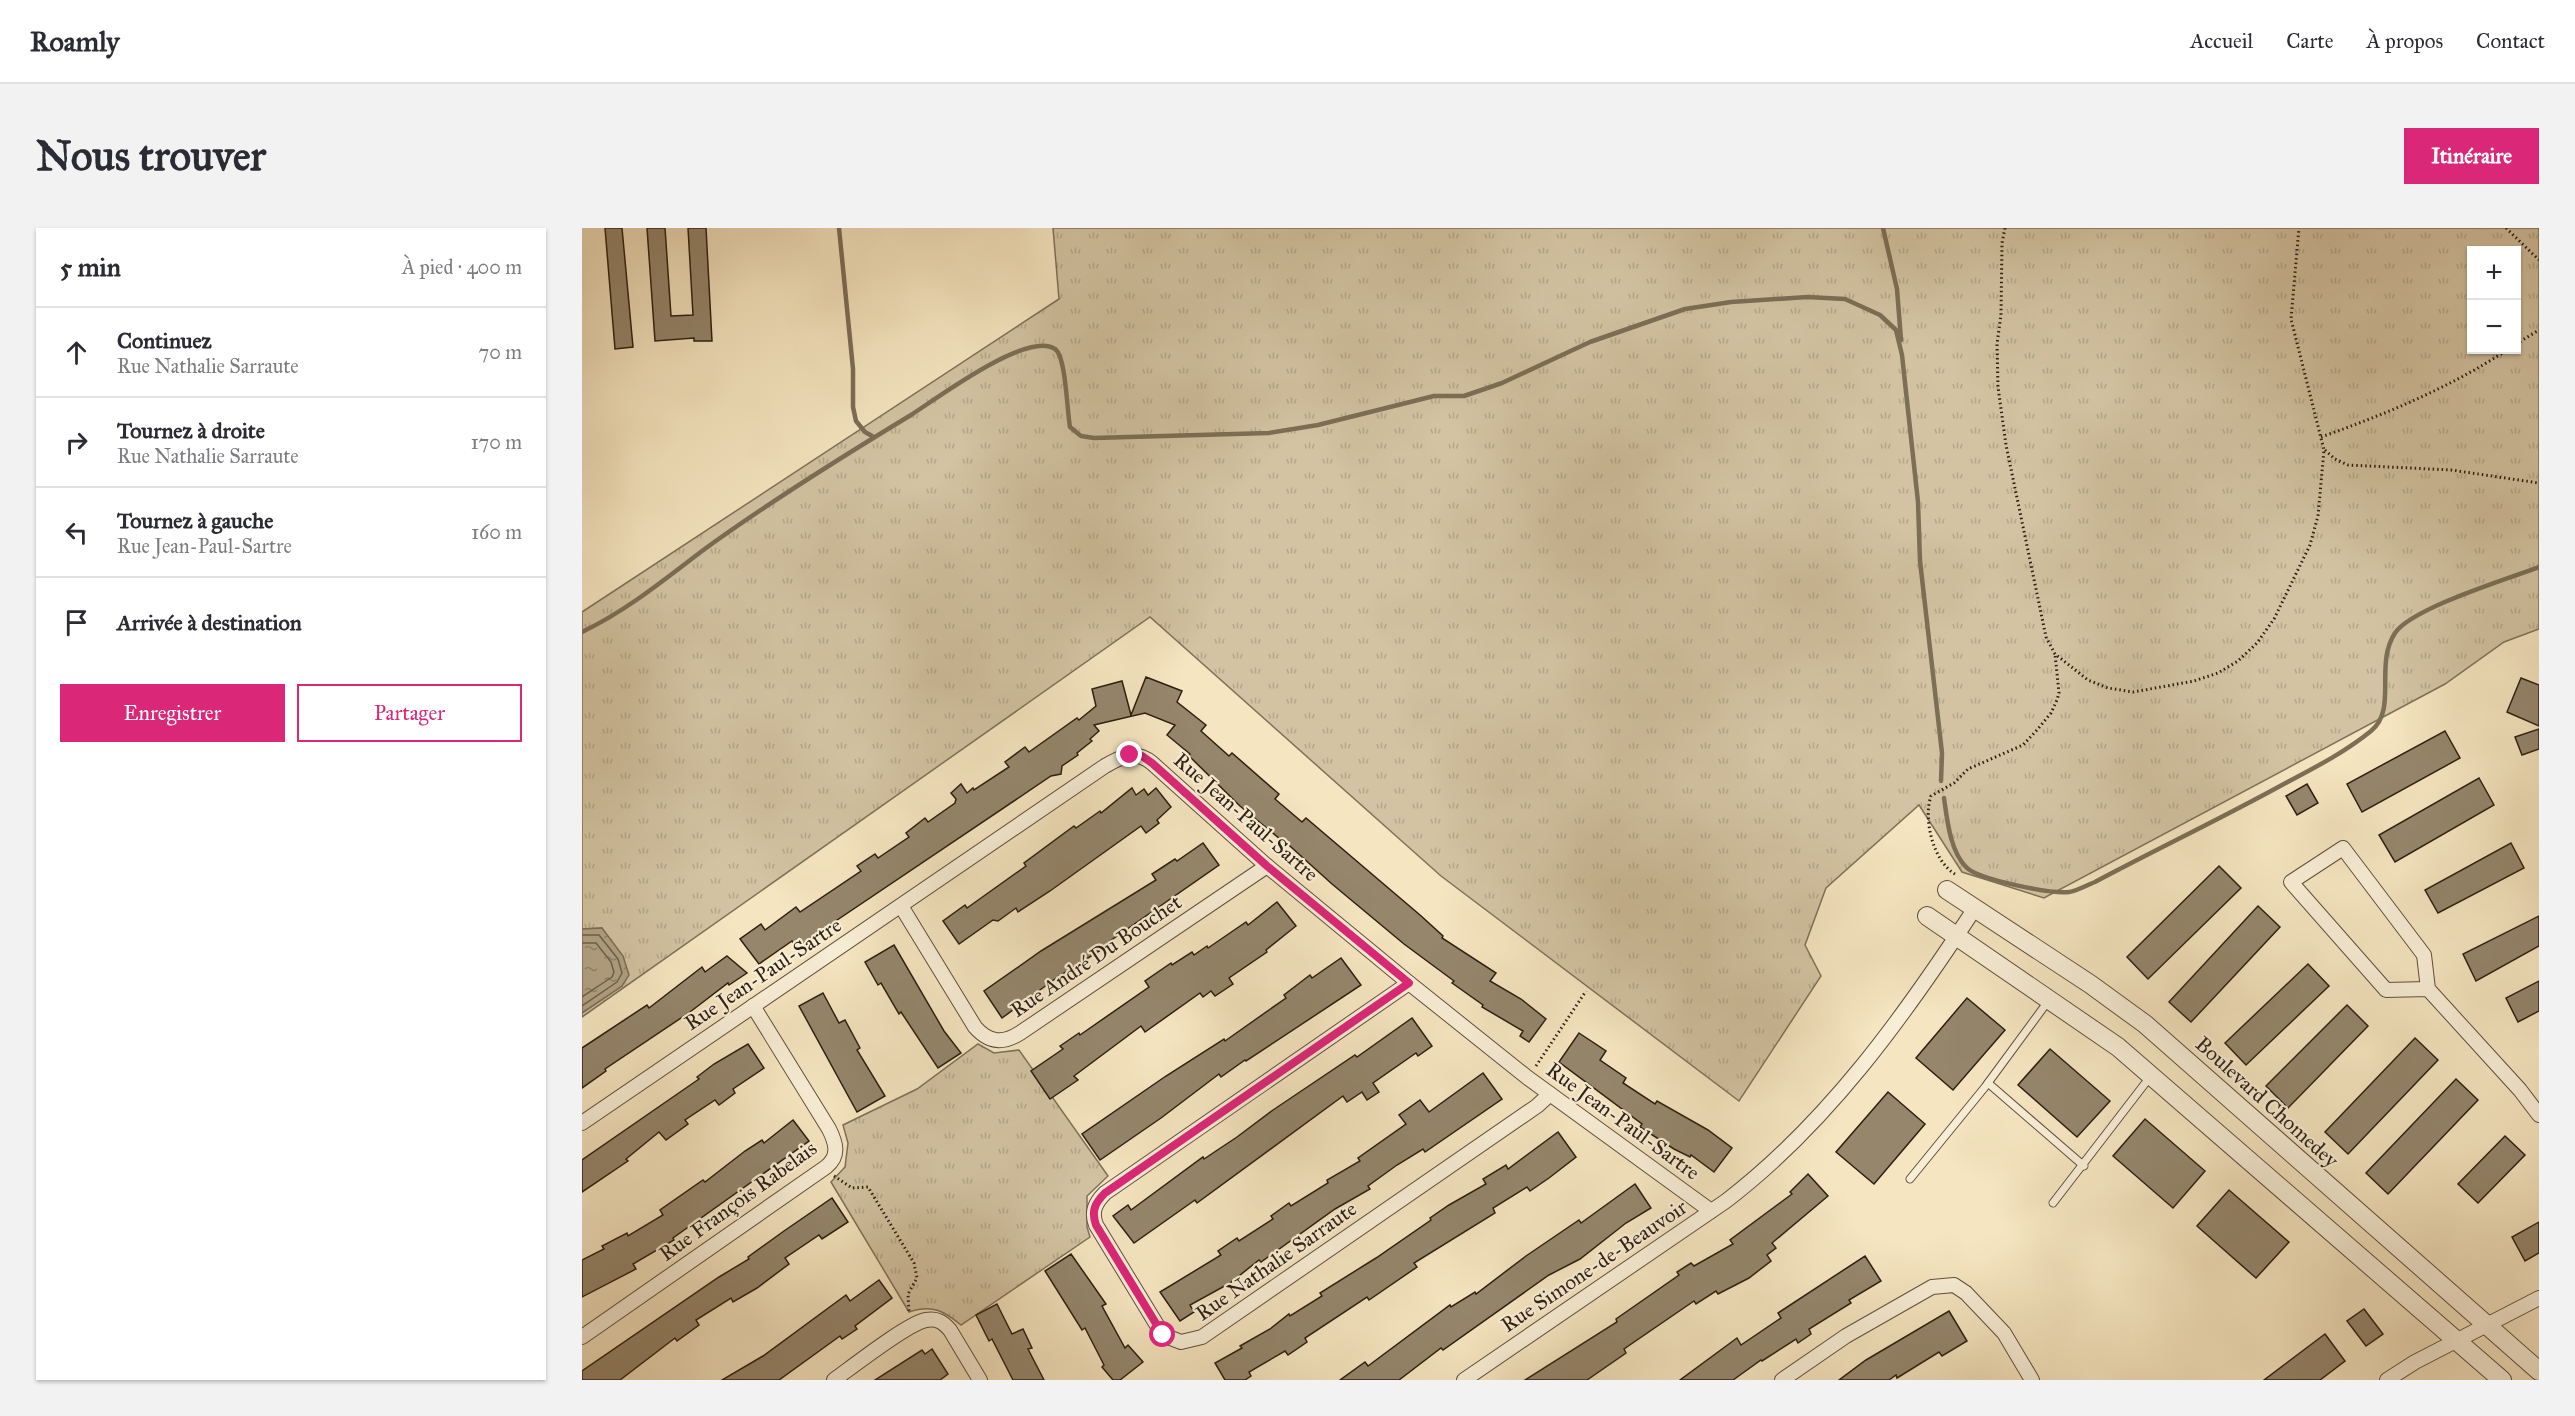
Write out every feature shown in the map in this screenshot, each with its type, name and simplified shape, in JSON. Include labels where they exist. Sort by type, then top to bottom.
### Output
[{"type":"street","name":"Rue Jean-Paul-Sartre","points":[[582,1123],[1105,766],[1130,755],[1142,756],[1152,763],[1267,866],[1528,1078],[1712,1211]]},
{"type":"street","points":[[2428,989],[2386,990],[2290,882],[2343,848],[2424,955],[2428,989],[2520,1090],[2539,1115]]},
{"type":"street","name":"Rue André Du Bouchet","points":[[901,906],[975,1027],[990,1040],[1004,1041],[1020,1034],[1267,866]]},
{"type":"street","name":"Boulevard Chomedey","points":[[1954,884],[1975,908],[2120,1005],[2169,1044],[2539,1371]]},
{"type":"street","name":"Rue Simone-de-Beauvoir","points":[[1464,1380],[1712,1211],[1758,1177],[1840,1092],[1872,1053],[1975,908]]},
{"type":"street","points":[[1928,916],[2101,1033],[2502,1380]]},
{"type":"street","name":"Rue Nathalie Sarraute","points":[[1409,983],[1105,1193],[1096,1203],[1094,1210],[1096,1225],[1163,1335],[1181,1342],[1202,1337],[1528,1113],[1550,1094]]},
{"type":"street","name":"Rue François Rabelais","points":[[582,1337],[826,1167],[835,1154],[832,1135],[753,1006]]},
{"type":"street","points":[[1782,1380],[1856,1330],[1932,1287],[1947,1284],[1960,1288],[1998,1325],[2032,1380]]},
{"type":"street","points":[[2387,1380],[2415,1362],[2539,1298]]},
{"type":"street","points":[[834,1380],[911,1326],[927,1320],[940,1320],[945,1324],[980,1380]]},
{"type":"lane","points":[[1910,1179],[1988,1083],[2050,998]]},
{"type":"lane","points":[[2053,1203],[2084,1166],[2151,1075]]},
{"type":"lane","points":[[1988,1083],[2084,1166]]},
{"type":"path","points":[[1954,884],[1939,858],[1928,812],[1931,796],[1954,783],[1968,769],[2023,745],[2051,713],[2059,693],[2055,654],[2046,637],[2006,445],[1998,387],[1997,344],[2001,315],[2002,243],[2005,228]]},
{"type":"path","points":[[2055,654],[2088,680],[2108,688],[2133,692],[2194,681],[2218,673],[2238,661],[2257,643],[2274,619],[2310,545],[2318,516],[2325,450],[2290,319],[2299,228]]},
{"type":"path","points":[[2506,228],[2539,260]]},
{"type":"path","points":[[2521,341],[2539,330]]},
{"type":"path","points":[[2321,437],[2386,414],[2474,371],[2501,354]]},
{"type":"path","points":[[2325,450],[2335,459],[2348,465],[2451,470],[2539,483]]},
{"type":"path","points":[[1528,1078],[1586,991]]},
{"type":"path","points":[[826,1167],[838,1181],[852,1188],[868,1187],[914,1263],[917,1278],[908,1294],[911,1326]]},
{"type":"green space","points":[[1053,228],[2539,228],[2539,629],[2504,642],[2445,684],[2044,898],[1962,872],[1919,805],[1826,888],[1805,945],[1821,976],[1739,1101],[1441,876],[1150,617],[582,1017],[582,1013],[622,986],[602,928],[582,929],[582,612],[1059,299]]},
{"type":"green space","points":[[978,1044],[994,1053],[1019,1050],[1108,1176],[1087,1196],[1087,1227],[1090,1237],[961,1325],[937,1310],[924,1309],[909,1312],[831,1182],[845,1167],[848,1143],[843,1125],[917,1089]]},
{"type":"water","points":[[602,928],[623,956],[629,975],[622,986],[582,1013],[582,929]]},
{"type":"building","points":[[605,228],[622,228],[633,347],[615,349]]},
{"type":"building","points":[[647,228],[665,228],[671,316],[693,315],[688,228],[706,228],[712,341],[694,341],[694,338],[655,341]]},
{"type":"building","points":[[1146,677],[1182,691],[1177,702],[1206,725],[1201,731],[1229,756],[1232,753],[1279,794],[1275,799],[1302,822],[1306,818],[1420,915],[1443,936],[1442,938],[1496,973],[1490,981],[1521,999],[1546,1019],[1529,1042],[1520,1036],[1523,1031],[1482,1007],[1483,1005],[1404,944],[1281,838],[1240,806],[1188,755],[1190,754],[1167,735],[1175,725],[1145,713],[1094,725],[1099,731],[1090,739],[1092,741],[1077,753],[1078,755],[1062,766],[1061,774],[1051,776],[803,943],[795,946],[792,941],[759,964],[740,939],[761,924],[765,930],[796,907],[800,912],[861,871],[857,866],[875,854],[878,858],[909,837],[906,833],[925,818],[928,822],[955,803],[956,799],[951,793],[961,784],[967,793],[973,788],[974,790],[1009,767],[1005,762],[1025,747],[1029,752],[1077,718],[1079,720],[1096,706],[1092,689],[1122,681],[1131,715]]},
{"type":"building","points":[[2521,678],[2539,685],[2539,726],[2507,712]]},
{"type":"building","points":[[2539,729],[2539,749],[2522,755],[2515,737]]},
{"type":"building","points":[[2445,731],[2460,758],[2362,812],[2347,784]]},
{"type":"building","points":[[2479,778],[2494,805],[2395,862],[2379,835]]},
{"type":"building","points":[[2307,784],[2318,803],[2297,815],[2286,796]]},
{"type":"building","points":[[1132,788],[1136,795],[1144,789],[1148,795],[1156,788],[1171,807],[1157,820],[1159,823],[1146,833],[1141,826],[1018,912],[1016,908],[998,921],[993,920],[959,944],[943,921],[965,905],[967,908],[1026,866],[1024,863],[1074,826],[1076,828],[1100,811],[1101,813]]},
{"type":"building","points":[[1203,843],[1219,865],[1110,941],[1112,943],[1059,976],[1002,1018],[984,991],[1041,951],[1156,880],[1152,874],[1175,859],[1177,861]]},
{"type":"building","points":[[2511,843],[2524,868],[2438,913],[2425,890]]},
{"type":"building","points":[[2219,866],[2241,888],[2148,979],[2127,957]]},
{"type":"building","points":[[1277,902],[1296,926],[1266,950],[1267,952],[1229,978],[1233,984],[1215,996],[1211,991],[1203,997],[1200,993],[1145,1032],[1141,1026],[1074,1076],[1078,1080],[1050,1099],[1031,1071],[1063,1049],[1060,1046],[1079,1033],[1080,1035],[1149,987],[1145,981],[1171,963],[1172,965],[1192,952],[1194,955],[1207,946],[1208,948],[1246,922],[1248,925]]},
{"type":"building","points":[[2258,906],[2280,927],[2191,1022],[2169,1002]]},
{"type":"building","points":[[2539,916],[2539,946],[2476,981],[2463,954]]},
{"type":"building","points":[[894,945],[944,1031],[961,1053],[938,1068],[901,1012],[899,1014],[881,983],[878,985],[865,962]]},
{"type":"building","points":[[727,956],[747,973],[729,985],[728,983],[690,1012],[605,1069],[606,1071],[582,1088],[582,1048],[647,1005],[649,1008],[702,967],[705,972]]},
{"type":"building","points":[[1341,958],[1361,985],[1221,1077],[1219,1074],[1100,1160],[1082,1134],[1166,1076],[1224,1039],[1225,1041],[1286,998],[1284,995],[1310,975],[1312,978]]},
{"type":"building","points":[[2308,964],[2329,986],[2246,1065],[2225,1043]]},
{"type":"building","points":[[2539,981],[2539,1011],[2518,1022],[2506,998]]},
{"type":"building","points":[[823,993],[839,1023],[845,1020],[860,1048],[857,1050],[885,1096],[857,1112],[799,1006]]},
{"type":"building","points":[[1967,998],[2005,1030],[1953,1090],[1916,1058]]},
{"type":"building","points":[[2347,1005],[2368,1026],[2288,1108],[2266,1086]]},
{"type":"building","points":[[1412,1018],[1432,1046],[1418,1056],[1416,1053],[1373,1083],[1379,1092],[1367,1100],[1362,1092],[1347,1102],[1343,1096],[1197,1203],[1195,1200],[1134,1243],[1113,1216],[1128,1205],[1131,1210],[1203,1157],[1204,1159],[1273,1110],[1355,1055],[1357,1057]]},
{"type":"building","points":[[1579,1033],[1606,1051],[1600,1060],[1626,1078],[1623,1083],[1655,1104],[1657,1101],[1708,1130],[1732,1148],[1714,1172],[1691,1155],[1690,1157],[1674,1149],[1640,1127],[1642,1124],[1559,1062]]},
{"type":"building","points":[[2415,1038],[2438,1060],[2348,1154],[2325,1132]]},
{"type":"building","points":[[748,1044],[764,1068],[733,1089],[735,1093],[719,1105],[715,1100],[685,1120],[688,1124],[666,1140],[659,1132],[626,1159],[628,1161],[582,1192],[582,1160],[699,1079],[697,1077],[714,1064]]},
{"type":"building","points":[[2050,1049],[2110,1101],[2077,1137],[2018,1085]]},
{"type":"building","points":[[1483,1073],[1502,1099],[1425,1152],[1423,1149],[1397,1165],[1368,1186],[1370,1189],[1335,1209],[1261,1262],[1259,1260],[1230,1283],[1190,1305],[1194,1312],[1180,1321],[1160,1292],[1221,1255],[1218,1251],[1237,1238],[1239,1241],[1273,1219],[1271,1216],[1289,1203],[1291,1206],[1328,1183],[1327,1180],[1360,1161],[1358,1158],[1406,1124],[1399,1115],[1420,1100],[1429,1112]]},
{"type":"building","points":[[2456,1079],[2478,1100],[2388,1194],[2366,1173]]},
{"type":"building","points":[[1888,1092],[1925,1124],[1874,1184],[1836,1152]]},
{"type":"building","points":[[2145,1119],[2205,1171],[2173,1208],[2113,1156]]},
{"type":"building","points":[[793,1120],[809,1141],[673,1238],[674,1240],[633,1264],[636,1269],[582,1297],[582,1260],[604,1249],[602,1246],[627,1233],[628,1236],[663,1215],[660,1210],[703,1180],[705,1182],[762,1140],[764,1143]]},
{"type":"building","points":[[1558,1132],[1576,1157],[1549,1178],[1530,1191],[1527,1187],[1493,1208],[1495,1213],[1414,1263],[1417,1267],[1369,1300],[1367,1297],[1305,1338],[1307,1342],[1288,1355],[1285,1351],[1249,1372],[1251,1376],[1245,1380],[1225,1380],[1215,1363],[1242,1348],[1240,1346],[1270,1329],[1289,1314],[1290,1316],[1322,1296],[1320,1293],[1376,1258],[1449,1205],[1486,1184],[1483,1179],[1506,1165],[1508,1169]]},
{"type":"building","points":[[2505,1136],[2525,1155],[2478,1203],[2458,1184]]},
{"type":"building","points":[[1808,1174],[1828,1196],[1772,1243],[1776,1248],[1767,1255],[1771,1261],[1749,1278],[1718,1294],[1716,1291],[1696,1304],[1694,1301],[1624,1349],[1626,1353],[1587,1380],[1525,1380],[1617,1322],[1616,1319],[1679,1275],[1677,1272],[1691,1263],[1694,1266],[1733,1244],[1730,1240],[1792,1194],[1790,1192]]},
{"type":"building","points":[[1635,1184],[1651,1208],[1626,1223],[1580,1259],[1549,1275],[1443,1350],[1441,1348],[1399,1380],[1340,1380],[1365,1362],[1368,1366],[1450,1305],[1451,1307],[1475,1292],[1476,1294],[1526,1256],[1579,1220],[1581,1223]]},
{"type":"building","points":[[2229,1190],[2289,1242],[2256,1278],[2197,1226]]},
{"type":"building","points":[[832,1198],[848,1222],[822,1239],[819,1235],[785,1258],[789,1264],[757,1288],[733,1302],[731,1298],[696,1320],[699,1325],[677,1341],[675,1338],[620,1380],[582,1380],[582,1371],[749,1259],[748,1257]]},
{"type":"building","points":[[2539,1222],[2539,1253],[2525,1261],[2512,1237]]},
{"type":"building","points":[[1071,1254],[1106,1304],[1102,1306],[1125,1348],[1128,1345],[1143,1362],[1120,1380],[1113,1380],[1102,1367],[1104,1365],[1085,1328],[1082,1330],[1045,1271]]},
{"type":"building","points":[[1865,1256],[1881,1281],[1849,1300],[1851,1303],[1809,1329],[1811,1334],[1798,1343],[1796,1339],[1733,1380],[1680,1380],[1737,1338],[1741,1345],[1781,1318],[1778,1313]]},
{"type":"building","points":[[879,1280],[892,1298],[855,1326],[857,1329],[842,1339],[840,1336],[779,1380],[722,1380],[763,1356],[846,1295],[850,1301]]},
{"type":"building","points":[[997,1304],[1012,1334],[1023,1329],[1032,1348],[1028,1349],[1044,1380],[1013,1380],[992,1339],[989,1341],[976,1315]]},
{"type":"building","points":[[2364,1309],[2383,1334],[2366,1346],[2347,1321]]},
{"type":"building","points":[[1949,1311],[1967,1341],[1942,1356],[1939,1352],[1897,1378],[1896,1375],[1889,1380],[1839,1380],[1866,1360]]},
{"type":"building","points":[[2325,1334],[2345,1361],[2320,1380],[2264,1380]]},
{"type":"building","points":[[932,1349],[948,1374],[940,1380],[875,1380],[922,1350],[925,1354]]},
{"type":"waterway","points":[[839,228],[853,369],[853,407],[856,421],[865,432],[872,436]]},
{"type":"waterway","points":[[1883,228],[1897,289],[1901,340]]},
{"type":"waterway","points":[[582,632],[629,605],[727,533],[805,481],[960,382],[1004,357],[1025,349],[1042,346],[1055,349],[1059,354],[1064,373],[1070,427],[1081,436],[1094,438],[1269,433],[1318,425],[1434,396],[1464,396],[1502,383],[1590,342],[1685,309],[1731,302],[1807,297],[1845,299],[1880,315],[1896,330],[1902,355],[1918,502],[1920,561],[1942,753],[1941,781]]},
{"type":"waterway","points":[[1944,798],[1950,834],[1956,852],[1966,867],[1973,872],[1999,881],[2032,888],[2060,892],[2079,889],[2259,798],[2361,739],[2379,722],[2385,699],[2385,672],[2389,645],[2395,633],[2405,623],[2461,595],[2539,567]]},
{"type":"route","points":[[1130,755],[1142,756],[1152,763],[1267,866],[1409,983],[1105,1193],[1096,1203],[1094,1219],[1096,1225],[1163,1335]]}]
